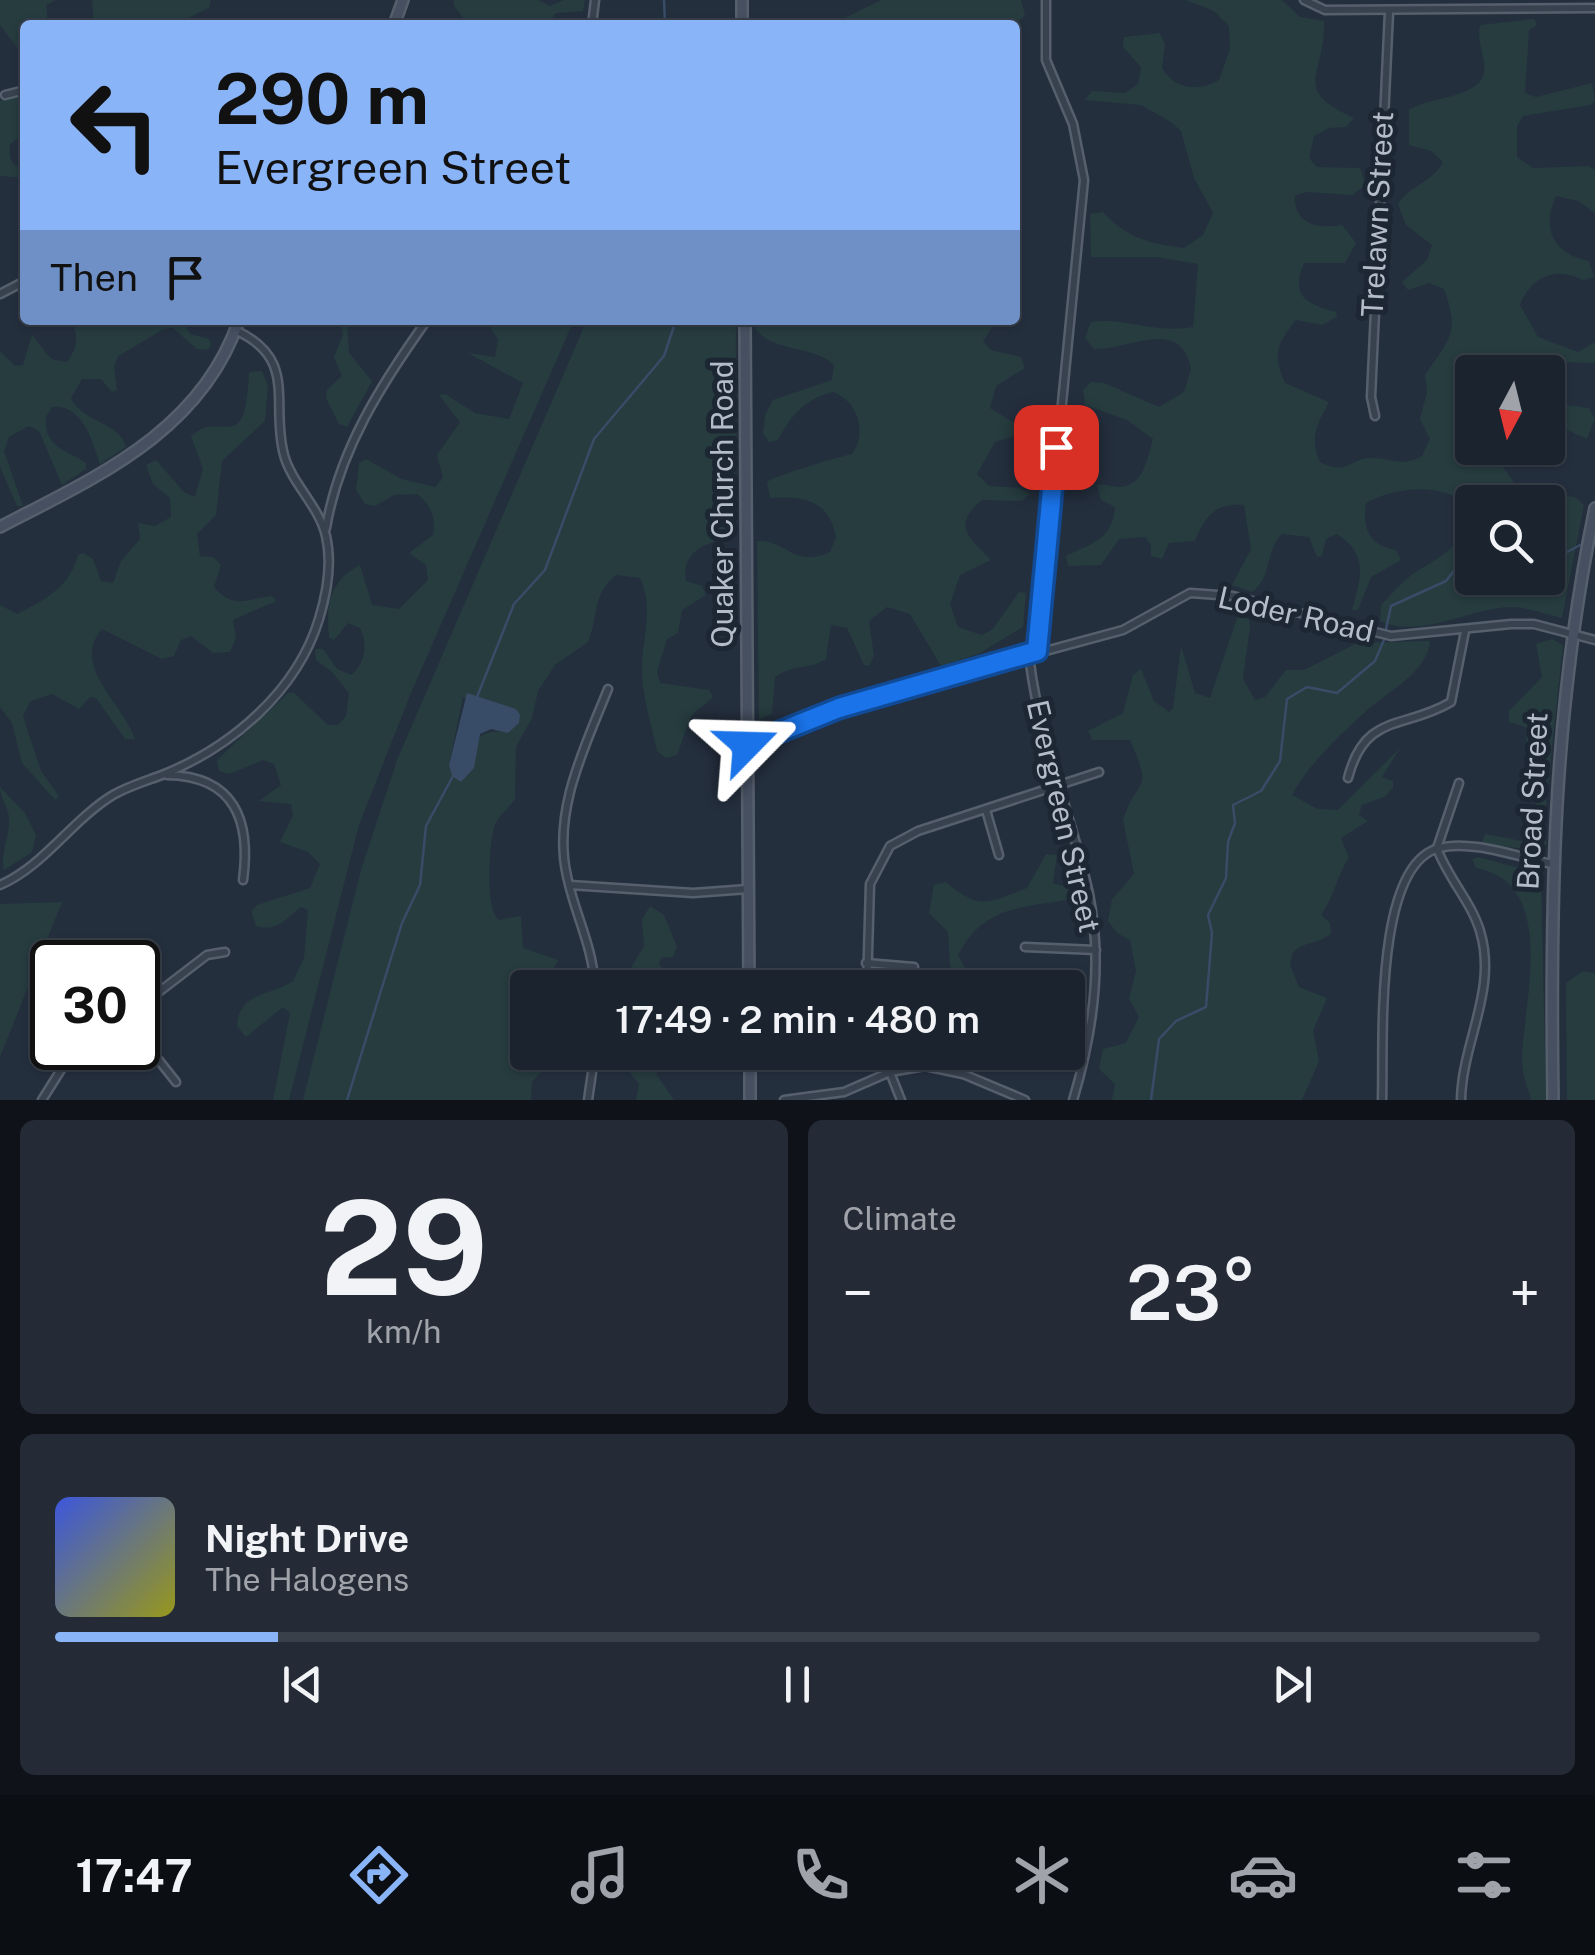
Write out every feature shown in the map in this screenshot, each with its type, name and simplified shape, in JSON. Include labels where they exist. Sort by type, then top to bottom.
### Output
[{"type":"street","name":"Evergreen Street","points":[[1046,0],[1046,60],[1073,124],[1084,180],[1037,651],[1030,662],[1036,708],[1089,896],[1096,950],[1092,1012],[1073,1100]]},
{"type":"street","points":[[1304,0],[1325,10],[1389,12],[1595,8]]},
{"type":"street","name":"Trelawn Street","points":[[1375,416],[1370,397],[1373,278],[1389,12]]},
{"type":"street","points":[[5,95],[20,91]]},
{"type":"street","points":[[0,527],[92,481],[156,438],[193,399],[237,325],[275,365],[286,461],[325,531],[329,554],[322,607],[307,650],[284,688],[230,736],[161,776],[112,796],[32,864],[0,885]]},
{"type":"street","points":[[325,531],[332,499],[374,395],[423,325]]},
{"type":"street","name":"Quaker Church Road","points":[[745,325],[749,970]]},
{"type":"street","name":"Broad Street","points":[[1553,1100],[1557,760],[1570,634],[1595,508]]},
{"type":"street","name":"Loder Road","points":[[747,745],[839,708],[1123,630],[1178,599],[1199,593],[1233,596],[1391,636],[1523,624],[1595,640]]},
{"type":"street","points":[[1348,778],[1357,747],[1365,738],[1396,720],[1450,702],[1466,631]]},
{"type":"street","points":[[594,970],[594,952],[570,886],[564,847],[568,798],[608,689]]},
{"type":"street","points":[[866,970],[870,884],[880,858],[902,837],[1099,772]]},
{"type":"street","points":[[161,776],[197,778],[227,795],[246,835],[244,880]]},
{"type":"street","points":[[1459,783],[1437,848],[1474,915],[1484,947],[1484,995],[1466,1056],[1461,1100]]},
{"type":"street","points":[[986,810],[999,855]]},
{"type":"street","points":[[1382,1100],[1387,961],[1395,910],[1415,864],[1437,848],[1465,847],[1553,864]]},
{"type":"street","points":[[570,886],[694,893],[748,889]]},
{"type":"street","points":[[1025,946],[1096,950]]},
{"type":"street","points":[[160,991],[208,955],[225,952]]},
{"type":"street","points":[[866,963],[914,967]]},
{"type":"street","points":[[160,1062],[176,1082]]},
{"type":"street","points":[[784,1100],[844,1092],[890,1072],[924,1066],[963,1074],[1025,1100]]},
{"type":"street","points":[[42,1100],[61,1070]]},
{"type":"street","points":[[588,1100],[592,1070]]},
{"type":"street","points":[[750,1070],[750,1100]]},
{"type":"street","points":[[890,1072],[901,1100]]},
{"type":"green space","points":[[0,0],[56,0],[46,5],[48,20],[20,20],[20,51],[0,25]]},
{"type":"green space","points":[[92,0],[211,0],[209,8],[187,20],[94,20]]},
{"type":"green space","points":[[454,0],[538,0],[550,6],[564,0],[585,0],[583,11],[556,13],[551,20],[465,20]]},
{"type":"green space","points":[[881,0],[1021,0],[1025,15],[1020,20],[840,20]]},
{"type":"green space","points":[[1186,0],[1282,0],[1300,17],[1324,21],[1316,89],[1322,98],[1354,118],[1346,127],[1329,128],[1314,136],[1309,158],[1317,167],[1360,168],[1366,185],[1352,195],[1306,192],[1295,196],[1303,219],[1317,225],[1342,225],[1356,243],[1345,263],[1304,263],[1300,274],[1304,297],[1316,306],[1336,312],[1337,317],[1322,325],[1296,320],[1278,350],[1285,383],[1329,402],[1315,438],[1320,462],[1330,466],[1344,467],[1367,458],[1409,461],[1422,456],[1430,439],[1420,419],[1427,392],[1425,375],[1450,335],[1451,316],[1444,289],[1429,283],[1408,290],[1402,282],[1427,260],[1432,245],[1406,225],[1398,204],[1443,162],[1431,151],[1409,145],[1409,110],[1464,92],[1481,81],[1484,66],[1480,25],[1534,19],[1537,25],[1529,30],[1525,93],[1536,97],[1592,83],[1595,101],[1590,105],[1523,116],[1517,126],[1517,157],[1533,168],[1589,166],[1595,170],[1595,213],[1578,201],[1556,196],[1550,219],[1553,238],[1559,246],[1589,261],[1594,277],[1583,280],[1564,274],[1546,276],[1531,287],[1520,305],[1538,337],[1578,352],[1595,342],[1595,363],[1565,362],[1565,355],[1455,355],[1455,465],[1502,465],[1516,485],[1455,485],[1455,498],[1433,490],[1405,490],[1366,503],[1369,534],[1379,544],[1396,550],[1401,560],[1371,577],[1358,610],[1352,610],[1360,577],[1358,559],[1337,534],[1326,539],[1322,556],[1317,557],[1309,537],[1282,534],[1258,586],[1252,592],[1232,585],[1251,549],[1244,505],[1218,509],[1195,541],[1169,543],[1162,559],[1151,556],[1151,545],[1145,537],[1119,539],[1101,565],[1068,566],[1066,556],[1099,539],[1113,518],[1115,507],[1101,500],[1097,485],[1121,487],[1135,481],[1144,469],[1153,439],[1127,420],[1085,405],[1083,390],[1091,382],[1104,383],[1159,407],[1184,392],[1191,369],[1185,353],[1176,343],[1165,339],[1094,349],[1085,338],[1091,322],[1193,327],[1198,264],[1156,257],[1091,257],[1090,214],[1103,212],[1140,238],[1184,248],[1203,235],[1213,213],[1194,178],[1181,131],[1171,122],[1141,105],[1085,100],[1092,91],[1125,93],[1138,84],[1141,67],[1123,47],[1124,37],[1160,33],[1165,45],[1162,68],[1181,85],[1203,86],[1219,80],[1230,49],[1229,26],[1214,11]]},
{"type":"green space","points":[[20,96],[20,137],[9,149],[10,157],[20,168],[20,178],[0,176],[0,101]]},
{"type":"green space","points":[[73,325],[186,325],[190,334],[209,339],[211,345],[208,350],[197,349],[173,328],[164,329],[118,356],[114,367],[117,390],[112,392],[101,379],[82,379],[71,398],[84,413],[117,432],[126,447],[100,464],[79,418],[71,411],[52,407],[46,417],[48,435],[58,447],[86,463],[86,469],[62,485],[39,431],[29,426],[9,437],[4,451],[23,506],[17,506],[0,467],[0,351],[15,366],[23,365],[32,335],[51,359],[67,362],[76,342]]},
{"type":"green space","points":[[341,325],[347,325],[349,353],[372,381],[347,427],[339,424],[326,398],[327,390],[342,376],[334,357],[343,335]]},
{"type":"green space","points":[[488,325],[572,325],[411,693],[359,825],[289,1100],[273,1100],[290,1013],[283,1007],[246,1037],[237,1026],[239,1015],[249,1001],[293,981],[304,958],[308,910],[301,907],[270,927],[256,926],[251,911],[257,905],[310,888],[320,864],[308,852],[280,842],[293,815],[291,804],[259,801],[281,785],[274,764],[263,760],[229,774],[219,771],[217,760],[288,693],[294,693],[328,725],[338,725],[346,716],[349,693],[316,660],[315,649],[323,649],[337,669],[351,675],[362,660],[364,640],[360,628],[348,623],[334,640],[329,638],[329,605],[336,586],[360,565],[372,605],[399,609],[428,580],[426,565],[409,553],[433,535],[434,529],[431,512],[417,494],[394,495],[375,506],[365,504],[356,490],[359,463],[366,459],[402,479],[435,487],[443,478],[437,455],[460,422],[439,395],[445,394],[475,413],[509,419],[523,383],[468,353],[495,357],[498,339]]},
{"type":"green space","points":[[585,325],[736,325],[735,528],[728,538],[696,551],[687,563],[686,581],[702,586],[706,595],[682,610],[678,633],[667,639],[657,672],[660,683],[709,690],[713,697],[691,716],[677,755],[666,758],[657,751],[642,682],[647,614],[644,590],[640,578],[616,575],[599,599],[588,642],[555,665],[538,691],[532,718],[516,747],[515,799],[499,817],[493,832],[489,879],[495,914],[499,920],[521,916],[523,948],[558,960],[553,970],[510,970],[510,1070],[543,1070],[532,1082],[531,1100],[303,1100],[361,870],[397,760]],"holes":[[[463,697],[508,733],[482,735],[449,765]]]},
{"type":"green space","points":[[754,325],[993,325],[983,342],[991,350],[1021,357],[1025,368],[996,386],[990,408],[1024,429],[1022,434],[995,442],[977,474],[989,486],[1020,488],[1030,494],[1022,501],[982,500],[972,509],[967,532],[991,560],[960,575],[950,604],[958,627],[982,635],[993,629],[1019,592],[1026,593],[1023,627],[978,654],[941,666],[910,614],[887,607],[869,621],[874,656],[869,666],[864,665],[847,628],[831,625],[826,659],[775,677],[772,714],[759,720],[757,541],[807,557],[830,552],[836,537],[820,507],[803,499],[770,498],[767,482],[852,454],[859,428],[849,403],[833,392],[807,404],[778,440],[769,442],[763,433],[765,415],[773,400],[832,380],[834,365],[825,358],[777,344]]},
{"type":"green space","points":[[262,371],[268,386],[265,421],[222,461],[216,515],[197,534],[200,556],[213,557],[221,565],[214,587],[221,594],[234,601],[272,596],[276,601],[233,620],[236,638],[230,652],[213,653],[191,636],[181,640],[174,656],[162,659],[102,629],[94,643],[95,671],[135,739],[125,739],[96,698],[90,697],[79,709],[52,694],[31,701],[23,716],[41,771],[59,796],[55,800],[22,763],[12,723],[0,707],[0,605],[17,614],[47,597],[69,576],[78,555],[83,553],[93,559],[101,581],[113,583],[121,561],[140,539],[138,523],[155,526],[171,517],[170,498],[153,484],[146,465],[156,460],[184,492],[195,497],[203,469],[191,436],[213,426],[237,424],[247,399],[249,372]]},
{"type":"green space","points":[[1565,405],[1589,408],[1595,419],[1587,439],[1565,429]]},
{"type":"green space","points":[[1565,496],[1575,497],[1584,505],[1562,618],[1515,607],[1413,627],[1380,621],[1381,605],[1410,576],[1455,543],[1455,595],[1565,595]]},
{"type":"green space","points":[[1238,615],[1249,620],[1243,679],[1255,700],[1265,697],[1286,670],[1304,670],[1357,643],[1430,641],[1414,673],[1334,741],[1292,795],[1318,809],[1338,810],[1400,748],[1382,777],[1393,781],[1393,788],[1384,797],[1362,805],[1359,815],[1368,821],[1341,838],[1349,858],[1321,915],[1330,923],[1331,934],[1293,952],[1290,965],[1299,987],[1327,998],[1313,1031],[1319,1061],[1302,1100],[1112,1100],[1115,1084],[1099,1069],[1103,1049],[1126,1043],[1139,1017],[1129,999],[1136,971],[1130,940],[1117,933],[1108,921],[1112,899],[1134,874],[1123,820],[1142,778],[1130,740],[1092,740],[1088,731],[1123,713],[1133,675],[1141,669],[1154,701],[1169,712],[1173,708],[1181,646],[1195,693],[1210,698]]},
{"type":"green space","points":[[1552,639],[1563,645],[1546,803],[1546,852],[1482,843],[1485,834],[1522,841],[1536,832],[1534,764],[1527,749],[1525,727],[1509,722],[1509,711],[1542,677],[1536,644]]},
{"type":"green space","points":[[0,787],[25,813],[36,835],[32,852],[4,870],[9,819]]},
{"type":"green space","points":[[1046,854],[1057,855],[1053,883],[1071,888],[1067,900],[1004,912],[991,919],[968,939],[958,955],[966,970],[952,970],[948,932],[929,913],[934,885],[946,882],[976,901],[993,900],[1027,888]]},
{"type":"green space","points":[[1478,857],[1541,874],[1546,1100],[1531,1100],[1522,1067],[1530,980],[1527,921],[1519,897],[1502,878],[1476,868],[1472,859]]},
{"type":"green space","points":[[62,902],[47,940],[30,940],[30,982],[0,1057],[0,904]]},
{"type":"green space","points":[[650,906],[664,915],[677,947],[673,957],[661,958],[659,963],[664,970],[630,970],[644,946],[642,920]]},
{"type":"green space","points":[[1583,971],[1595,973],[1595,1100],[1567,1100],[1566,983]]},
{"type":"green space","points":[[628,1070],[660,1070],[656,1074],[674,1100],[636,1100],[639,1084]]},
{"type":"water","points":[[467,693],[516,709],[520,715],[519,723],[508,733],[491,729],[480,734],[474,768],[461,782],[452,776],[449,765]]},
{"type":"waterway","points":[[664,0],[665,20]]},
{"type":"waterway","points":[[477,697],[514,604],[545,570],[594,439],[664,356],[674,325]]},
{"type":"waterway","points":[[1565,553],[1586,542]]},
{"type":"waterway","points":[[1386,629],[1391,606],[1446,581],[1455,569]]},
{"type":"waterway","points":[[1151,1100],[1159,1039],[1176,1021],[1206,1007],[1212,933],[1208,915],[1226,878],[1228,842],[1235,823],[1233,805],[1261,791],[1280,761],[1287,699],[1307,687],[1337,693],[1375,661],[1384,640]]},
{"type":"waterway","points":[[347,1100],[402,923],[420,885],[426,826],[453,776]]},
{"type":"route","points":[[747,745],[839,708],[1037,651],[1056,447]]}]
